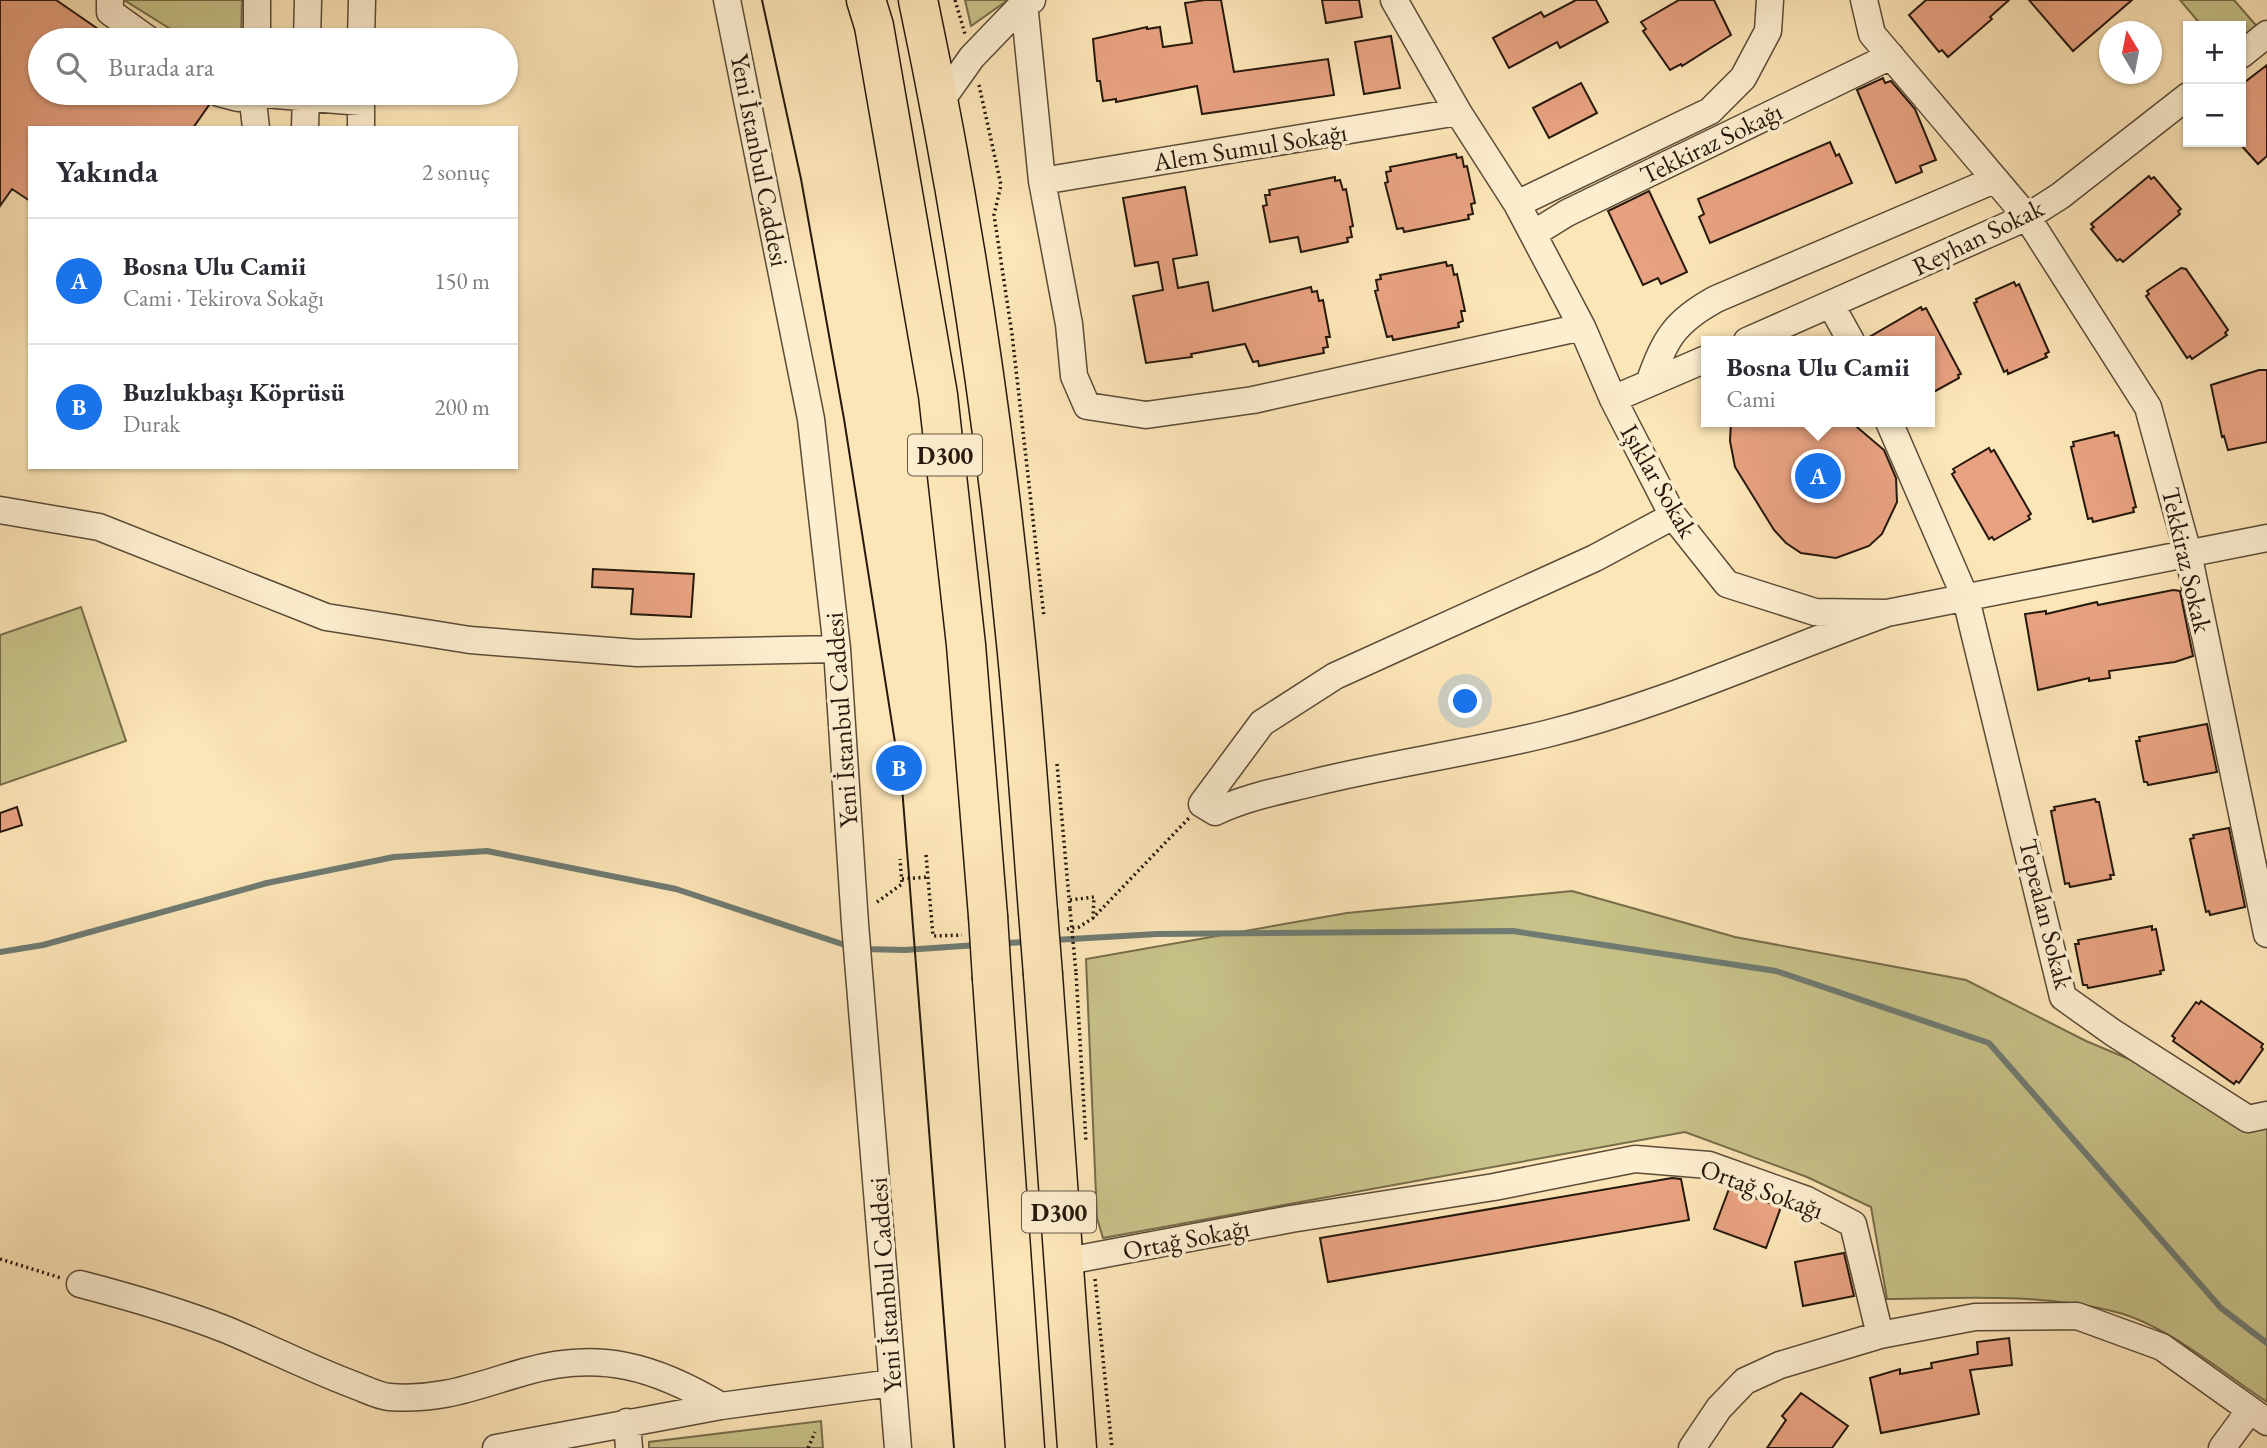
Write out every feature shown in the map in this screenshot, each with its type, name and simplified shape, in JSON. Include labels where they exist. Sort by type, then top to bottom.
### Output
[{"type":"highway","name":"D300","points":[[866,0],[874,26],[938,395],[966,645],[975,925],[992,979],[1025,1448]]},
{"type":"highway","name":"D300","points":[[918,0],[940,102],[983,359],[1016,643],[1061,913],[1060,974],[1077,1260],[1077,1448]]},
{"type":"street","points":[[110,0],[110,12],[132,28]]},
{"type":"street","points":[[257,0],[257,28]]},
{"type":"street","points":[[307,28],[308,0]]},
{"type":"street","points":[[362,0],[362,28]]},
{"type":"street","name":"Yeni İstanbul Caddesi","points":[[727,0],[811,419],[837,649],[858,961],[898,1448]]},
{"type":"street","name":"Işıklar Sokak","points":[[1394,0],[1458,112],[1517,204],[1582,327],[1613,399],[1673,516],[1727,584],[1815,612],[1887,613],[2267,538]]},
{"type":"street","points":[[1517,204],[1710,111],[1744,78],[1768,31],[1770,0]]},
{"type":"street","points":[[1864,0],[1872,34],[2027,217]]},
{"type":"street","points":[[940,102],[972,57],[1028,1]]},
{"type":"street","points":[[1028,1],[1042,181],[1069,324],[1074,376],[1087,406],[1146,415],[1253,400],[1582,327]]},
{"type":"street","points":[[2246,51],[2267,34]]},
{"type":"street","name":"Tekkiraz Sokağı","points":[[1533,234],[1567,214],[1891,56]]},
{"type":"street","name":"Reyhan Sokak","points":[[1759,336],[2027,217],[2060,197],[2183,100]]},
{"type":"street","points":[[253,105],[256,126]]},
{"type":"street","points":[[305,126],[306,105]]},
{"type":"street","name":"Alem Sumul Sokağı","points":[[1042,181],[1458,112]]},
{"type":"street","points":[[1649,383],[1664,342],[1688,314],[1717,299],[1994,180]]},
{"type":"street","name":"Tekkiraz Sokak","points":[[2027,217],[2148,407],[2188,553],[2267,934]]},
{"type":"street","points":[[1831,305],[1847,336]]},
{"type":"street","points":[[1613,399],[1701,361]]},
{"type":"street","name":"Tepealan Sokak","points":[[1891,427],[1966,599],[2063,997],[2112,1032],[2248,1119],[2267,1115]]},
{"type":"street","points":[[0,510],[99,527],[326,617],[470,640],[637,653],[837,649]]},
{"type":"street","points":[[1673,516],[1595,558],[1335,676],[1262,723],[1202,804],[1215,812],[1237,801],[1322,780],[1592,722],[1715,681],[1779,652],[1887,613]]},
{"type":"street","name":"Ortağ Sokağı","points":[[1077,1260],[1291,1219],[1494,1186],[1635,1158],[1709,1164],[1807,1200],[1853,1224],[1880,1335]]},
{"type":"street","points":[[80,1284],[148,1301],[387,1397],[448,1396],[528,1371],[593,1362],[639,1367],[680,1382],[721,1406]]},
{"type":"street","points":[[1692,1448],[1719,1408],[1745,1381],[1780,1365],[1880,1335],[1975,1317],[2077,1316],[2162,1347],[2258,1416],[2222,1448]]},
{"type":"street","points":[[496,1448],[628,1435],[721,1406],[892,1383]]},
{"type":"path","points":[[1061,913],[1079,928],[1094,918],[1202,804]]},
{"type":"path","points":[[926,855],[933,936],[975,925]]},
{"type":"path","points":[[855,920],[902,884],[900,859]]},
{"type":"path","points":[[901,879],[928,877]]},
{"type":"path","points":[[1061,913],[1094,897],[1094,918]]},
{"type":"path","points":[[1061,913],[1060,974],[1086,1149]]},
{"type":"path","points":[[0,1259],[80,1284]]},
{"type":"path","points":[[1077,1260],[1112,1448]]},
{"type":"path","points":[[807,1448],[815,1432]]},
{"type":"shaded area","points":[[124,0],[242,0],[241,28],[169,28]]},
{"type":"shaded area","points":[[965,0],[1008,0],[971,26]]},
{"type":"shaded area","points":[[2180,0],[2234,0],[2260,30],[2246,43],[2246,21],[2198,21]]},
{"type":"shaded area","points":[[81,607],[126,741],[0,785],[0,635]]},
{"type":"shaded area","points":[[1572,891],[1735,937],[1966,980],[2086,1041],[2267,1117],[2267,1402],[2155,1327],[2116,1312],[2031,1299],[1887,1299],[1871,1207],[1807,1177],[1685,1132],[1103,1238],[1097,1218],[1086,959],[1347,913]]},
{"type":"shaded area","points":[[821,1421],[823,1448],[649,1448],[649,1442]]},
{"type":"building","points":[[0,0],[56,0],[97,28],[28,28],[28,105],[209,105],[194,126],[28,126],[28,200],[12,189],[0,206]]},
{"type":"building","points":[[1221,0],[1234,72],[1328,59],[1334,95],[1202,114],[1197,86],[1116,102],[1116,99],[1103,101],[1100,81],[1097,81],[1093,39],[1147,27],[1160,27],[1163,47],[1192,43],[1185,3]]},
{"type":"building","points":[[1322,0],[1359,0],[1362,17],[1326,23]]},
{"type":"building","points":[[1576,0],[1596,0],[1608,22],[1560,48],[1557,42],[1509,68],[1493,38],[1541,12],[1544,17]]},
{"type":"building","points":[[1679,0],[1714,0],[1731,35],[1682,66],[1681,64],[1670,70],[1643,31],[1646,29],[1641,22]]},
{"type":"building","points":[[1926,0],[2009,0],[1990,17],[1992,19],[1948,57],[1942,50],[1939,52],[1909,15]]},
{"type":"building","points":[[2029,0],[2132,0],[2108,21],[2099,21],[2099,29],[2073,51]]},
{"type":"building","points":[[1391,36],[1400,88],[1364,94],[1355,42]]},
{"type":"building","points":[[2267,65],[2267,156],[2258,164],[2243,147],[2246,147],[2246,81]]},
{"type":"building","points":[[1883,78],[1885,83],[1891,81],[1915,109],[1936,160],[1920,166],[1922,172],[1896,183],[1857,90]]},
{"type":"building","points":[[1581,83],[1597,113],[1549,138],[1533,108]]},
{"type":"building","points":[[1830,142],[1836,156],[1839,154],[1852,183],[1710,243],[1699,217],[1704,214],[1698,199]]},
{"type":"building","points":[[1456,154],[1457,158],[1462,157],[1464,167],[1467,166],[1475,203],[1471,204],[1473,214],[1468,215],[1469,219],[1404,232],[1403,228],[1397,229],[1385,183],[1388,182],[1386,172],[1391,171],[1390,167]]},
{"type":"building","points":[[2149,176],[2151,179],[2154,177],[2181,209],[2178,211],[2180,214],[2123,262],[2120,259],[2117,261],[2091,229],[2094,227],[2091,224]]},
{"type":"building","points":[[1335,177],[1335,181],[1340,180],[1343,190],[1346,189],[1353,226],[1350,227],[1352,237],[1347,238],[1348,242],[1301,252],[1298,237],[1270,242],[1263,206],[1267,205],[1265,195],[1270,195],[1269,190]]},
{"type":"building","points":[[1185,187],[1197,255],[1173,259],[1178,288],[1208,282],[1213,311],[1311,287],[1312,292],[1317,291],[1319,301],[1323,300],[1330,337],[1326,337],[1328,347],[1323,348],[1324,353],[1259,366],[1258,361],[1253,362],[1245,344],[1191,354],[1192,357],[1146,363],[1133,296],[1163,290],[1158,262],[1135,266],[1123,198]]},
{"type":"building","points":[[1649,191],[1687,272],[1661,284],[1658,278],[1643,285],[1608,211]]},
{"type":"building","points":[[1446,262],[1447,266],[1452,265],[1454,275],[1457,274],[1465,311],[1461,311],[1463,321],[1458,323],[1459,327],[1393,340],[1392,336],[1387,337],[1375,291],[1378,290],[1376,280],[1381,279],[1380,275]]},
{"type":"building","points":[[2181,268],[2186,269],[2228,330],[2225,333],[2227,335],[2192,359],[2190,356],[2187,358],[2146,296],[2149,294],[2147,291]]},
{"type":"building","points":[[2014,282],[2016,286],[2019,284],[2049,352],[2045,354],[2047,357],[2008,374],[2007,370],[2004,372],[1974,303],[1977,302],[1976,299]]},
{"type":"building","points":[[1921,307],[1922,310],[1926,308],[1961,374],[1958,375],[1959,378],[1935,391],[1935,336],[1871,336]]},
{"type":"building","points":[[2267,370],[2267,442],[2228,450],[2224,436],[2222,437],[2211,385]]},
{"type":"building","points":[[1731,427],[1857,427],[1884,450],[1896,478],[1897,502],[1882,534],[1869,546],[1836,558],[1801,553],[1786,543],[1774,530],[1735,467],[1730,441]]},
{"type":"building","points":[[2114,432],[2115,436],[2118,435],[2136,507],[2133,508],[2134,512],[2093,522],[2092,518],[2088,519],[2071,447],[2074,446],[2073,442]]},
{"type":"building","points":[[1989,448],[1991,452],[1994,450],[2031,514],[2028,516],[2030,519],[1994,540],[1992,537],[1989,539],[1952,474],[1955,472],[1953,469]]},
{"type":"building","points":[[593,569],[694,574],[691,617],[631,614],[633,589],[592,587]]},
{"type":"building","points":[[2173,590],[2180,591],[2193,656],[2175,662],[2109,671],[2110,678],[2089,681],[2089,678],[2038,690],[2025,614],[2046,611],[2046,614],[2097,602],[2098,605]]},
{"type":"building","points":[[2207,724],[2217,772],[2148,785],[2144,782],[2136,741],[2140,741],[2139,737]]},
{"type":"building","points":[[2095,799],[2099,802],[2114,875],[2110,875],[2111,879],[2070,887],[2069,883],[2065,884],[2051,811],[2055,810],[2054,807]]},
{"type":"building","points":[[17,807],[22,825],[0,832],[0,813]]},
{"type":"building","points":[[2229,828],[2245,907],[2210,915],[2209,911],[2206,912],[2190,839],[2194,838],[2193,835]]},
{"type":"building","points":[[2152,926],[2152,930],[2156,929],[2164,970],[2160,971],[2161,974],[2088,988],[2083,985],[2075,944],[2079,944],[2078,940]]},
{"type":"building","points":[[2201,1001],[2263,1044],[2263,1049],[2239,1083],[2236,1081],[2234,1084],[2173,1041],[2175,1038],[2172,1036],[2196,1002],[2199,1004]]},
{"type":"building","points":[[1672,1178],[1681,1179],[1689,1220],[1328,1282],[1320,1238]]},
{"type":"building","points":[[1729,1189],[1781,1207],[1766,1248],[1714,1229]]},
{"type":"building","points":[[1844,1253],[1854,1296],[1803,1306],[1795,1262]]},
{"type":"building","points":[[2009,1338],[2012,1365],[1970,1370],[1979,1414],[1881,1433],[1870,1378],[1900,1369],[1900,1374],[1932,1368],[1931,1363],[1978,1354],[1977,1342]]},
{"type":"building","points":[[1801,1393],[1848,1426],[1832,1448],[1767,1448],[1786,1420],[1782,1416]]},
{"type":"waterway","points":[[0,952],[43,945],[267,883],[394,857],[487,851],[676,889],[851,947]]},
{"type":"waterway","points":[[1054,940],[1157,934],[1513,931],[1776,971],[1989,1043],[2221,1308],[2267,1343]]},
{"type":"waterway","points":[[1002,943],[1029,942]]},
{"type":"waterway","points":[[862,949],[905,950],[977,945]]},
{"type":"tram line","points":[[762,0],[801,179],[844,419],[902,787],[954,1448]]},
{"type":"place","name":"Bosna Ulu Camii","points":[[1818,476]]},
{"type":"place","name":"Buzlukbaşı Köprüsü","points":[[899,768]]}]
